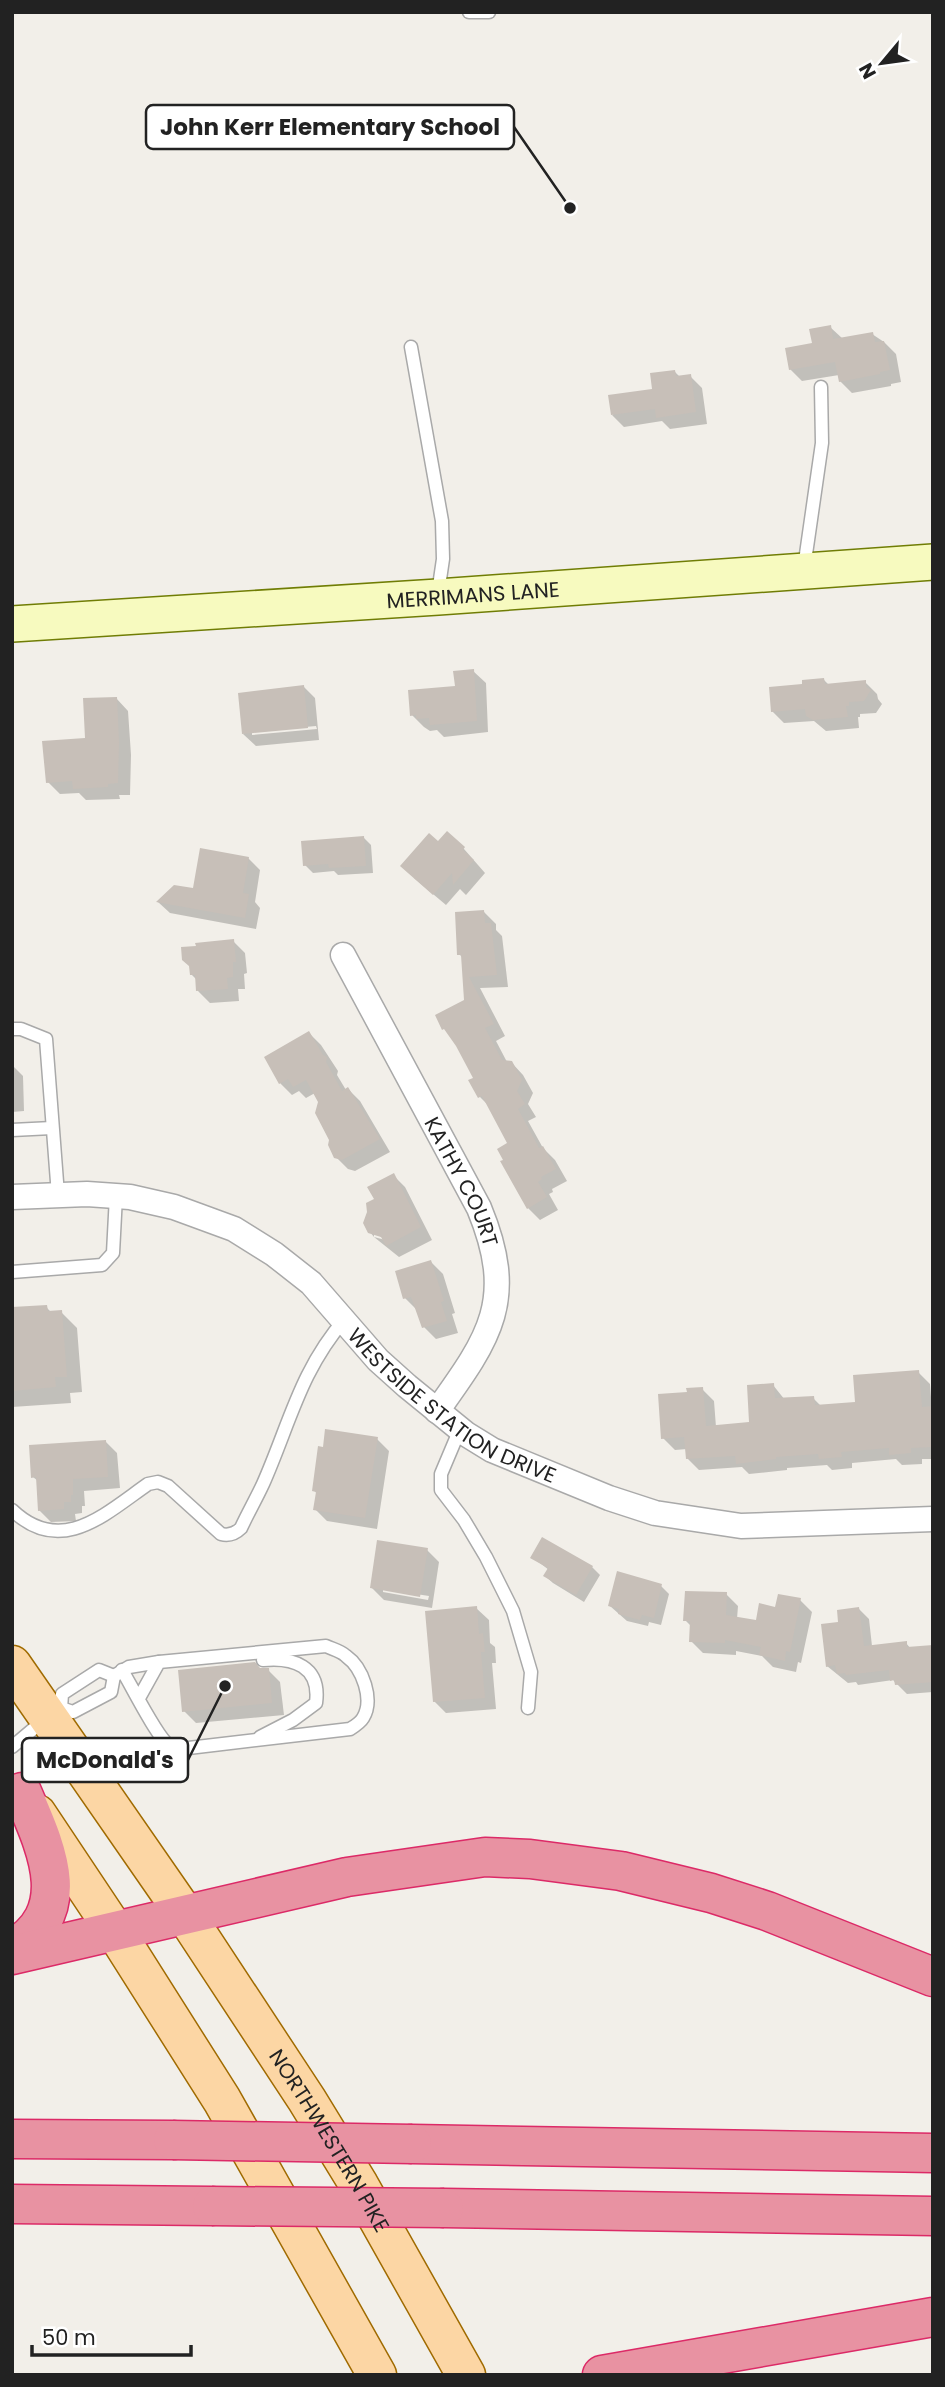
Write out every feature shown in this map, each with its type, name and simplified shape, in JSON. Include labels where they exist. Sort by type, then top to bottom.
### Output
[{"type":"highway","points":[[12,1949],[30,1938],[42,1926],[51,1894],[51,1877],[42,1838],[17,1784]]},
{"type":"highway","points":[[12,1955],[347,1877],[485,1857],[530,1859],[621,1871],[711,1893],[767,1911],[933,1977]]},
{"type":"highway","points":[[12,2139],[933,2153]]},
{"type":"highway","points":[[12,2204],[933,2216]]},
{"type":"highway","points":[[614,2373],[933,2317]]},
{"type":"main road","name":"MERRIMANS LANE","points":[[12,624],[933,562]]},
{"type":"main road","name":"NORTHWESTERN PIKE","points":[[12,1665],[55,1712],[307,2100],[359,2185],[466,2375]]},
{"type":"main road","points":[[17,1784],[115,1931],[222,2100],[377,2375]]},
{"type":"street","name":"KATHY COURT","points":[[343,955],[480,1208],[495,1256],[497,1301],[493,1321],[471,1364],[438,1411]]},
{"type":"street","name":"WESTSIDE STATION DRIVE","points":[[12,1198],[87,1194],[116,1196],[174,1207],[234,1229],[274,1254],[311,1283],[378,1360],[460,1429],[492,1450],[609,1498],[655,1513],[741,1526],[933,1519]]},
{"type":"lane","points":[[469,12],[489,12]]},
{"type":"lane","points":[[411,347],[442,521],[443,559],[438,597]]},
{"type":"lane","points":[[803,572],[822,443],[821,387]]},
{"type":"lane","points":[[12,1029],[21,1028],[46,1039],[58,1195]]},
{"type":"lane","points":[[12,1130],[52,1128]]},
{"type":"lane","points":[[12,1272],[102,1265],[113,1253],[116,1196]]},
{"type":"lane","points":[[12,1510],[22,1519],[43,1530],[65,1531],[87,1526],[148,1484],[158,1482],[168,1486],[220,1534],[236,1533],[263,1482],[292,1405],[316,1358],[345,1319]]},
{"type":"lane","points":[[460,1429],[441,1475],[441,1490],[464,1520],[486,1556],[513,1611],[531,1672],[528,1708]]},
{"type":"lane","points":[[12,1747],[55,1712],[62,1694],[99,1670],[118,1672],[166,1661],[326,1646],[346,1655],[355,1665],[365,1685],[368,1707],[362,1720],[350,1729],[180,1749],[168,1745],[156,1732],[139,1698],[118,1672]]},
{"type":"lane","points":[[166,1661],[186,1667],[284,1660],[301,1665],[311,1675],[318,1691],[316,1703],[293,1720],[250,1741]]},
{"type":"lane","points":[[139,1698],[166,1661]]},
{"type":"lane","points":[[55,1712],[73,1713],[111,1692],[118,1672]]},
{"type":"building","points":[[831,325],[833,339],[873,332],[875,342],[884,341],[890,370],[839,382],[835,362],[789,370],[785,348],[812,343],[809,329]]},
{"type":"building","points":[[675,370],[676,376],[691,374],[696,412],[656,418],[655,409],[611,415],[608,395],[652,389],[650,373]]},
{"type":"building","points":[[474,669],[477,721],[430,725],[429,718],[416,719],[416,715],[410,716],[408,690],[455,686],[453,671]]},
{"type":"building","points":[[824,678],[825,684],[866,680],[866,687],[871,690],[864,701],[849,702],[849,706],[846,706],[848,717],[813,720],[806,716],[805,709],[771,712],[769,687],[802,684],[802,680]]},
{"type":"building","points":[[304,685],[308,728],[242,734],[238,693]]},
{"type":"building","points":[[117,697],[118,783],[108,784],[108,787],[73,789],[72,781],[46,783],[42,741],[85,738],[83,698]]},
{"type":"building","points":[[447,831],[465,847],[463,850],[474,860],[453,885],[452,873],[433,895],[400,866],[429,833],[438,841]]},
{"type":"building","points":[[364,836],[366,866],[303,866],[301,841]]},
{"type":"building","points":[[200,848],[249,857],[243,893],[249,894],[245,918],[156,902],[174,885],[193,888]]},
{"type":"building","points":[[484,910],[485,923],[491,923],[497,975],[469,977],[494,1024],[485,1028],[502,1060],[512,1061],[522,1080],[517,1091],[525,1104],[518,1109],[539,1148],[543,1146],[556,1169],[541,1177],[538,1182],[547,1197],[527,1209],[500,1161],[503,1160],[497,1149],[507,1143],[482,1096],[478,1098],[468,1080],[473,1078],[435,1015],[464,1000],[461,955],[457,955],[455,912]]},
{"type":"building","points":[[234,939],[236,962],[233,962],[233,977],[227,978],[228,989],[196,991],[195,975],[190,975],[189,966],[182,960],[181,947]]},
{"type":"building","points":[[309,1031],[323,1055],[327,1057],[326,1062],[342,1091],[348,1087],[380,1139],[342,1160],[334,1158],[328,1145],[329,1140],[315,1113],[318,1102],[306,1080],[293,1087],[288,1079],[279,1084],[264,1057]]},
{"type":"building","points":[[394,1173],[421,1227],[386,1246],[381,1237],[368,1233],[363,1223],[367,1212],[366,1203],[374,1199],[367,1187]]},
{"type":"building","points":[[431,1260],[444,1301],[441,1302],[447,1321],[422,1328],[411,1297],[403,1299],[395,1271]]},
{"type":"building","points":[[47,1305],[48,1311],[62,1310],[67,1377],[55,1377],[56,1387],[12,1391],[12,1307]]},
{"type":"building","points":[[919,1370],[922,1407],[933,1406],[933,1447],[911,1448],[911,1453],[889,1455],[889,1448],[841,1452],[842,1457],[819,1459],[818,1454],[776,1457],[736,1464],[735,1456],[686,1459],[684,1437],[661,1439],[658,1394],[687,1392],[686,1388],[703,1387],[706,1426],[749,1422],[747,1385],[774,1383],[775,1398],[814,1396],[815,1405],[855,1402],[853,1375]]},
{"type":"building","points":[[325,1429],[378,1437],[365,1518],[313,1510],[316,1492],[312,1491],[318,1446],[323,1447]]},
{"type":"building","points":[[106,1440],[108,1477],[73,1479],[71,1502],[64,1502],[64,1509],[38,1511],[36,1477],[31,1478],[29,1445]]},
{"type":"building","points":[[542,1537],[593,1566],[576,1595],[543,1576],[548,1568],[530,1558]]},
{"type":"building","points":[[377,1540],[428,1548],[420,1597],[370,1588]]},
{"type":"building","points":[[617,1571],[662,1584],[654,1618],[642,1615],[640,1620],[618,1614],[619,1609],[608,1606]]},
{"type":"building","points":[[685,1591],[727,1592],[726,1615],[756,1620],[759,1603],[775,1607],[778,1594],[801,1598],[790,1652],[786,1651],[785,1661],[759,1655],[761,1647],[725,1640],[725,1643],[689,1642],[690,1621],[683,1621]]},
{"type":"building","points":[[477,1606],[479,1634],[483,1633],[485,1652],[481,1652],[485,1698],[433,1702],[425,1611]]},
{"type":"building","points":[[859,1607],[864,1646],[907,1641],[907,1647],[933,1645],[933,1682],[895,1685],[894,1680],[890,1681],[889,1670],[846,1675],[837,1674],[835,1665],[826,1667],[821,1624],[838,1622],[837,1610]]},
{"type":"building","points":[[255,1662],[260,1668],[269,1668],[272,1703],[182,1712],[178,1670]]},
{"type":"place","name":"John Kerr Elementary School","points":[[570,208]]},
{"type":"place","name":"McDonald's","points":[[225,1686]]}]
